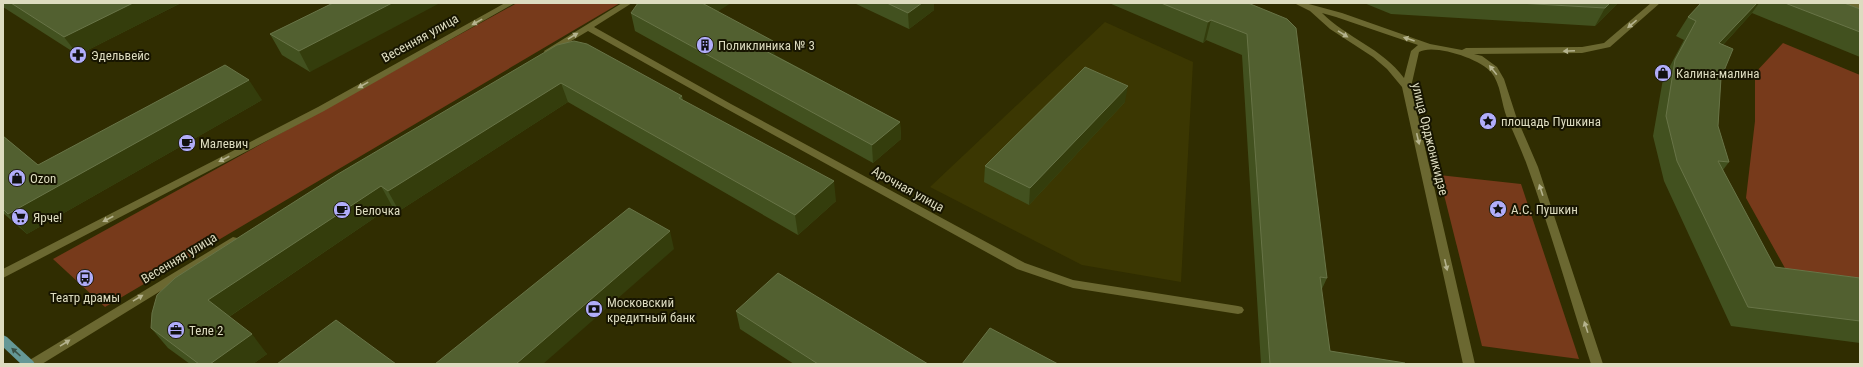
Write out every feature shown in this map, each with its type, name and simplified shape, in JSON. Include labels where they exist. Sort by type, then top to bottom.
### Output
[{"type":"main road","points":[[3,340],[30,364]]},
{"type":"street","name":"Весенняя улица","points":[[3,274],[321,109],[511,3]]},
{"type":"street","points":[[541,55],[628,3]]},
{"type":"street","points":[[1298,3],[1313,9],[1339,14],[1428,46],[1460,52],[1487,62],[1494,69],[1500,80],[1511,116],[1533,166],[1597,364]]},
{"type":"street","points":[[1460,52],[1582,50],[1607,45],[1656,3]]},
{"type":"street","points":[[1850,3],[1860,7]]},
{"type":"street","name":"улица Орджоникидзе","points":[[1313,9],[1327,24],[1388,63],[1406,87],[1469,364]]},
{"type":"street","name":"Арочная улица","points":[[588,27],[728,106],[1021,266],[1073,284],[1238,310]]},
{"type":"street","points":[[1406,87],[1415,51],[1421,47],[1428,46]]},
{"type":"street","name":"Весенняя улица","points":[[30,364],[241,236]]},
{"type":"shaded area","points":[[517,3],[620,3],[105,307],[53,259]]},
{"type":"shaded area","points":[[1105,22],[1193,62],[1181,282],[1082,265],[930,187]]},
{"type":"shaded area","points":[[1783,43],[1860,75],[1860,279],[1786,270],[1746,198],[1755,121],[1755,73]]},
{"type":"shaded area","points":[[1439,175],[1521,184],[1579,359],[1482,346]]},
{"type":"building","points":[[11,3],[133,3],[64,37]]},
{"type":"building","points":[[333,3],[392,3],[299,51],[270,34]]},
{"type":"building","points":[[638,3],[702,3],[773,41],[762,49],[900,122],[872,145],[631,13]]},
{"type":"building","points":[[887,3],[922,3],[908,13]]},
{"type":"building","points":[[1161,3],[1248,3],[1287,19],[1296,28],[1327,278],[1320,277],[1330,351],[1406,364],[1270,364],[1247,34],[1211,20],[1208,22]]},
{"type":"building","points":[[1518,3],[1610,3],[1605,8]]},
{"type":"building","points":[[1701,3],[1757,3],[1719,43],[1733,49],[1721,78],[1718,126],[1729,162],[1718,161],[1775,267],[1860,278],[1860,321],[1748,307],[1677,161],[1666,116],[1675,60],[1696,21],[1688,17]]},
{"type":"building","points":[[1785,3],[1844,3],[1860,9],[1860,32]]},
{"type":"building","points":[[574,41],[587,44],[682,96],[679,98],[834,181],[795,215],[561,83],[388,191],[381,186],[208,300],[252,334],[210,364],[199,364],[151,328],[152,313],[157,295],[175,278],[338,174],[557,45]]},
{"type":"building","points":[[225,65],[249,80],[8,214],[3,209],[3,136],[38,165]]},
{"type":"building","points":[[1085,67],[1128,86],[1030,188],[985,166]]},
{"type":"building","points":[[629,208],[670,231],[516,364],[435,364]]},
{"type":"building","points":[[778,273],[928,364],[818,364],[736,311]]},
{"type":"building","points":[[336,320],[396,364],[277,364]]},
{"type":"building","points":[[990,328],[1058,364],[962,364]]},
{"type":"place","name":"Поликлиника № 3","points":[[705,45]]},
{"type":"place","name":"Эдельвейс","points":[[78,55]]},
{"type":"place","name":"Калина-малина","points":[[1663,73]]},
{"type":"place","name":"площадь Пушкина","points":[[1488,121]]},
{"type":"place","name":"Малевич","points":[[187,143]]},
{"type":"place","name":"Ozon","points":[[17,178]]},
{"type":"place","name":"А.С. Пушкин","points":[[1498,209]]},
{"type":"place","name":"Белочка","points":[[342,210]]},
{"type":"place","name":"Ярче!","points":[[20,217]]},
{"type":"place","name":"Театр драмы","points":[[85,278]]},
{"type":"place","name":"Московский кредитный банк","points":[[594,309]]},
{"type":"place","name":"Теле 2","points":[[176,330]]}]
